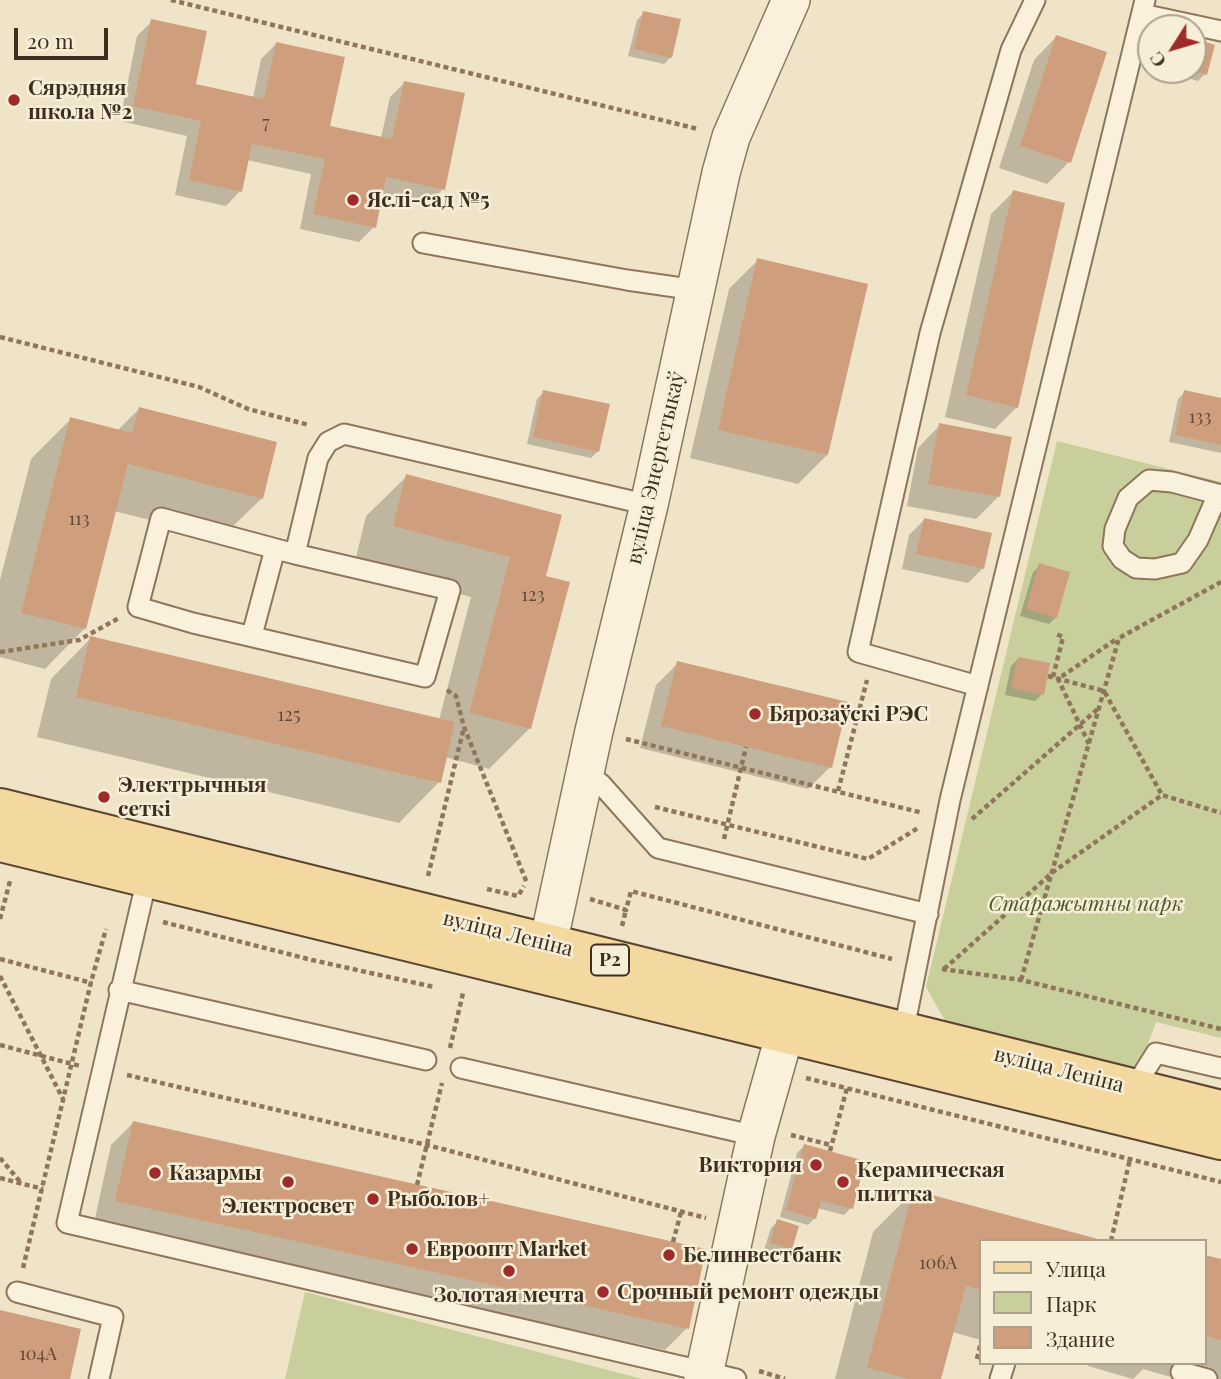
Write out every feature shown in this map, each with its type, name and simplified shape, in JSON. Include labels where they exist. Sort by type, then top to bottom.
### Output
[{"type":"main road","name":"вуліца Леніна","points":[[0,808],[151,862],[1127,1102],[1221,1140]]},
{"type":"main road","name":"вуліца Леніна","points":[[0,842],[151,862]]},
{"type":"main road","name":"вуліца Леніна","points":[[1127,1102],[1221,1110]]},
{"type":"street","name":"вуліца Энергетыкаў","points":[[545,959],[584,775],[649,505],[731,137],[791,0]]},
{"type":"street","points":[[714,1376],[736,1226],[757,1131],[789,1019]]},
{"type":"lane","points":[[978,686],[858,652],[930,333],[1011,50],[1035,0]]},
{"type":"lane","points":[[901,1047],[928,914],[942,817],[978,686],[1144,7],[1221,31]]},
{"type":"lane","points":[[423,243],[696,290]]},
{"type":"lane","points":[[295,554],[318,458],[328,442],[344,434],[649,505]]},
{"type":"lane","points":[[1150,480],[1172,481],[1219,495],[1198,540],[1182,563],[1155,569],[1136,568],[1122,559],[1113,546],[1115,529],[1128,498],[1150,480]]},
{"type":"lane","points":[[161,518],[275,549],[450,590],[425,677],[193,623],[138,607],[161,518]]},
{"type":"lane","points":[[252,635],[275,549]]},
{"type":"lane","points":[[584,775],[601,784],[658,848],[928,914]]},
{"type":"lane","points":[[151,862],[67,1223],[714,1376]]},
{"type":"lane","points":[[120,990],[426,1060]]},
{"type":"lane","points":[[1127,1102],[1156,1053],[1221,1068]]},
{"type":"lane","points":[[455,1061],[757,1131]]},
{"type":"lane","points":[[17,1292],[113,1317],[99,1379]]},
{"type":"lane","points":[[1181,1372],[1207,1379]]},
{"type":"path","points":[[171,0],[706,131]]},
{"type":"path","points":[[0,337],[199,387],[248,409],[344,434]]},
{"type":"path","points":[[1053,677],[1221,582]]},
{"type":"path","points":[[0,652],[79,640],[138,607]]},
{"type":"path","points":[[1056,634],[1063,636],[1053,677],[1089,744]]},
{"type":"path","points":[[1021,980],[1119,638]]},
{"type":"path","points":[[838,791],[873,656]]},
{"type":"path","points":[[425,677],[456,696],[464,727],[526,883],[533,884]]},
{"type":"path","points":[[1053,677],[1104,691],[1163,795],[1221,813]]},
{"type":"path","points":[[624,739],[957,821],[972,820],[1100,707]]},
{"type":"path","points":[[428,876],[464,727]]},
{"type":"path","points":[[718,863],[746,747]]},
{"type":"path","points":[[943,969],[1053,872],[1163,795]]},
{"type":"path","points":[[653,806],[868,859],[942,817]]},
{"type":"path","points":[[0,919],[10,881]]},
{"type":"path","points":[[17,1292],[91,982],[109,921]]},
{"type":"path","points":[[0,959],[120,990]]},
{"type":"path","points":[[312,960],[377,974]]},
{"type":"path","points":[[0,976],[64,1100]]},
{"type":"path","points":[[455,1061],[463,993]]},
{"type":"path","points":[[0,1045],[72,1065],[102,1069],[427,1144],[736,1226]]},
{"type":"path","points":[[417,1185],[443,1079]]},
{"type":"path","points":[[830,1151],[846,1088]]},
{"type":"path","points":[[757,1131],[831,1145]]},
{"type":"path","points":[[0,1158],[23,1184]]},
{"type":"path","points":[[1111,1239],[1130,1160]]},
{"type":"path","points":[[0,1178],[43,1189]]},
{"type":"path","points":[[673,1242],[681,1212]]},
{"type":"green space","name":"Старажытны парк","points":[[1057,441],[1221,482],[1221,1038],[1156,1022],[1139,1068],[947,1024],[926,987]]},
{"type":"green space","points":[[305,1292],[643,1379],[285,1379]]},
{"type":"building","points":[[643,11],[681,19],[672,58],[634,49]]},
{"type":"building","points":[[151,19],[207,31],[196,84],[264,99],[276,42],[345,57],[330,126],[392,139],[404,81],[465,93],[445,190],[386,177],[376,228],[313,214],[325,159],[252,144],[242,192],[189,180],[201,121],[133,106]]},
{"type":"building","points":[[1056,35],[1107,52],[1071,163],[1020,146]]},
{"type":"building","points":[[1207,42],[1215,45],[1207,75]]},
{"type":"building","points":[[1013,190],[1065,203],[1018,408],[966,395]]},
{"type":"building","points":[[757,258],[868,284],[828,455],[718,430]]},
{"type":"building","points":[[543,390],[610,404],[599,452],[533,437]]},
{"type":"building","points":[[1184,390],[1221,398],[1221,445],[1175,435]]},
{"type":"building","points":[[139,407],[277,442],[263,499],[128,464],[86,629],[21,613],[70,417],[132,433]]},
{"type":"building","points":[[939,423],[1012,437],[1000,497],[928,484]]},
{"type":"building","points":[[406,474],[562,515],[546,576],[570,582],[531,729],[469,713],[510,557],[393,526]]},
{"type":"building","points":[[924,518],[992,533],[984,569],[916,554]]},
{"type":"building","points":[[1039,563],[1070,572],[1057,618],[1026,609]]},
{"type":"building","points":[[90,636],[455,722],[441,783],[76,697]]},
{"type":"building","points":[[1018,657],[1050,663],[1044,695],[1011,688]]},
{"type":"building","name":"Бярозаўскі РЭС","points":[[677,661],[848,702],[832,768],[661,726]]},
{"type":"building","points":[[133,1121],[706,1249],[689,1329],[115,1201]]},
{"type":"building","points":[[804,1144],[865,1161],[853,1209],[821,1201],[816,1219],[786,1210]]},
{"type":"building","points":[[913,1190],[1098,1239],[979,1239],[979,1289],[966,1286],[941,1379],[909,1379],[867,1368]]},
{"type":"building","points":[[777,1219],[799,1226],[792,1249],[770,1243]]},
{"type":"building","points":[[1207,1256],[1221,1259],[1221,1340],[1207,1336]]},
{"type":"building","points":[[0,1310],[81,1329],[70,1379],[0,1379]]},
{"type":"place","name":"Сярэдняя школа №2","points":[[14,100]]},
{"type":"place","name":"Яслі-сад №5","points":[[353,200]]},
{"type":"place","name":"Бярозаўскі РЭС","points":[[755,714]]},
{"type":"place","name":"Электрычныя сеткі","points":[[104,797]]},
{"type":"place","name":"Виктория","points":[[816,1165]]},
{"type":"place","name":"Казармы","points":[[155,1173]]},
{"type":"place","name":"Электросвет","points":[[288,1182]]},
{"type":"place","name":"Керамическая плитка","points":[[843,1182]]},
{"type":"place","name":"Рыболов+","points":[[373,1199]]},
{"type":"place","name":"Евроопт Market","points":[[412,1249]]},
{"type":"place","name":"Белинвестбанк","points":[[669,1255]]},
{"type":"place","name":"Золотая мечта","points":[[509,1271]]},
{"type":"place","name":"Срочный ремонт одежды","points":[[603,1292]]}]
